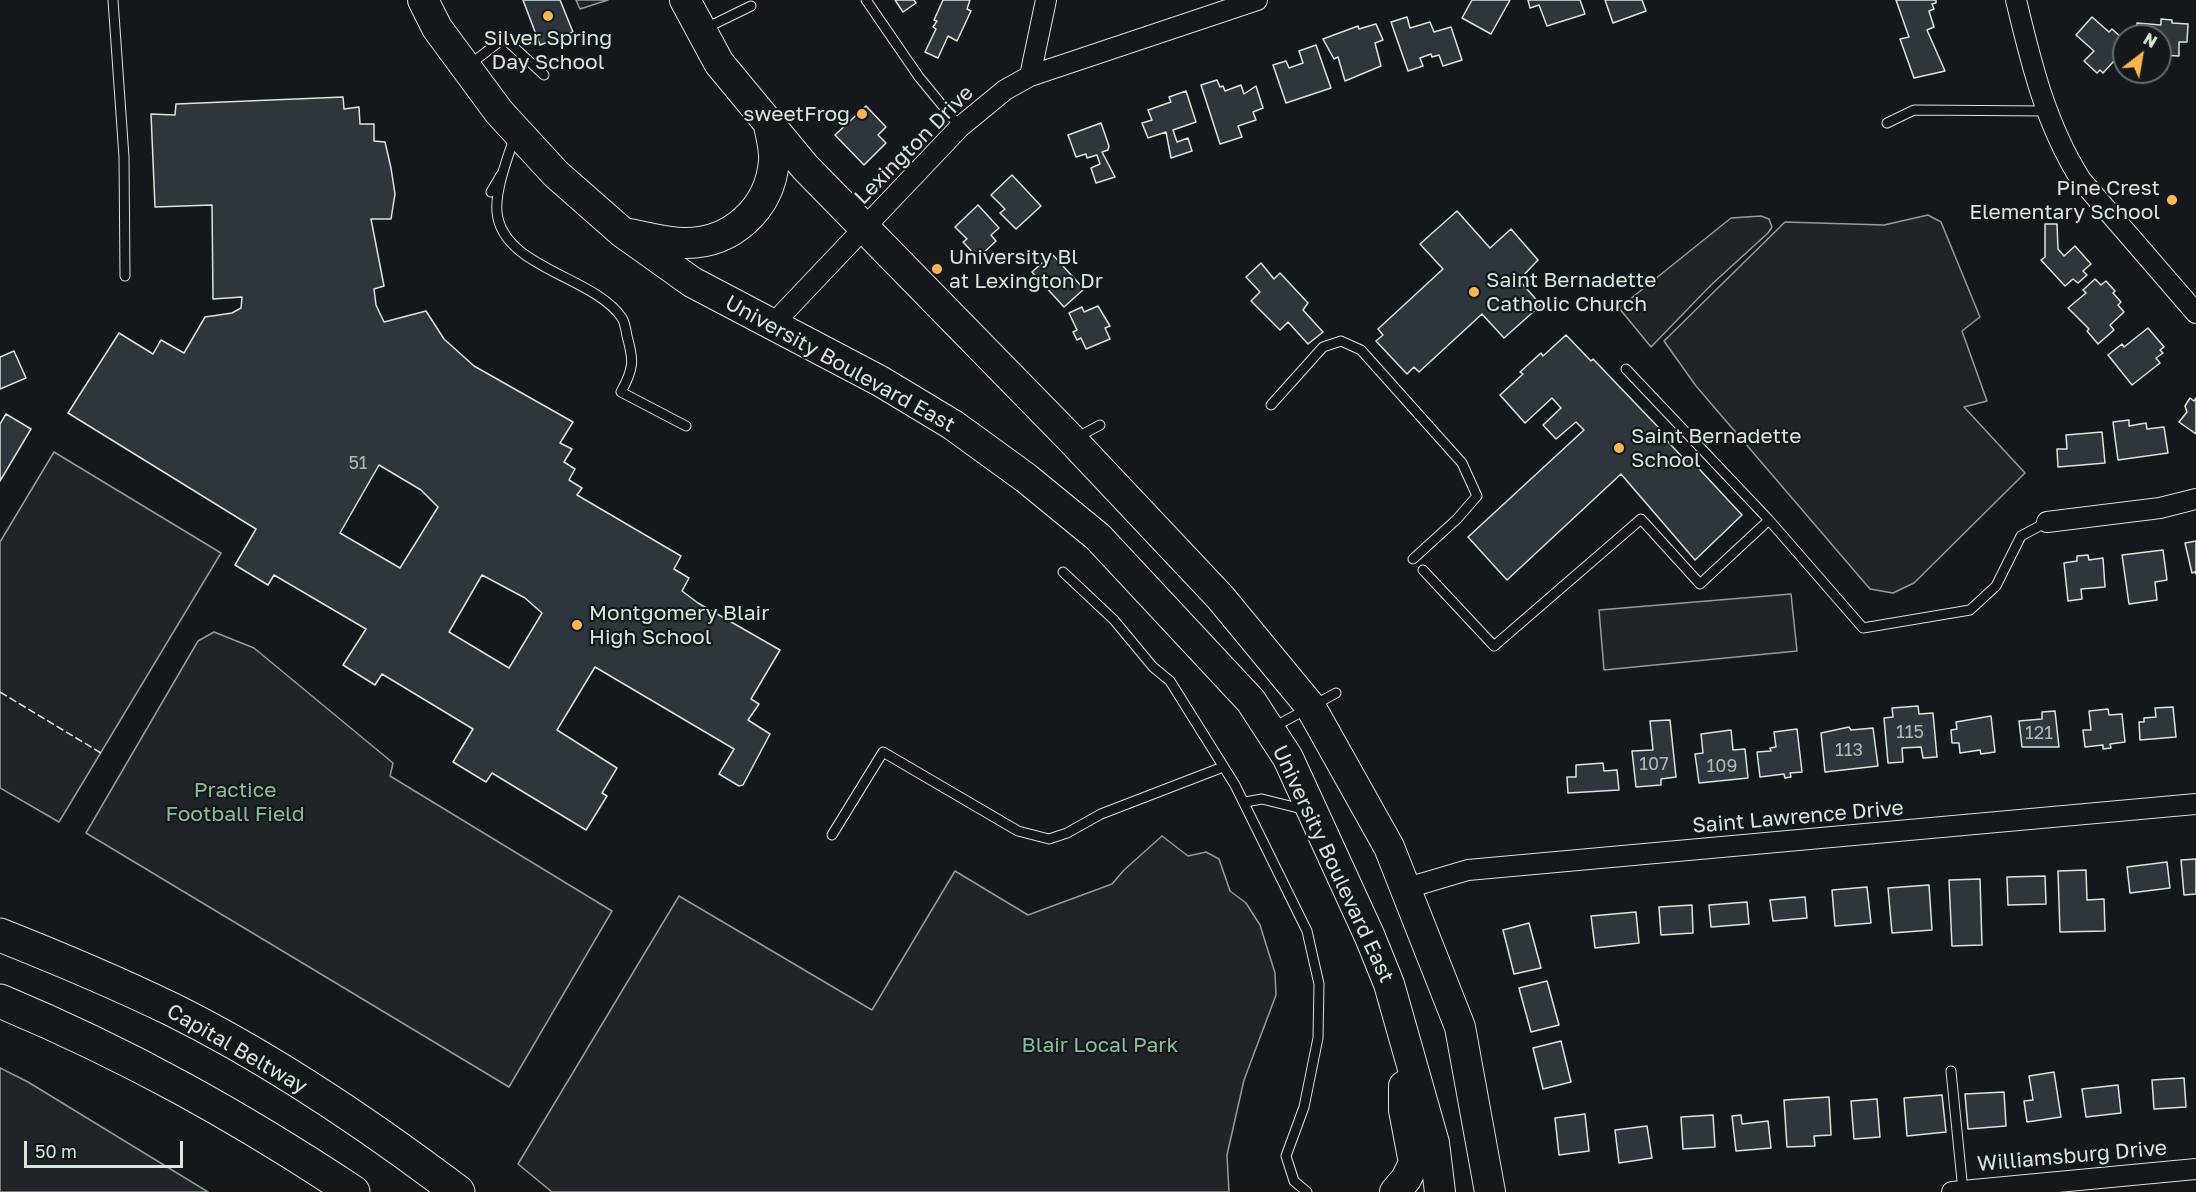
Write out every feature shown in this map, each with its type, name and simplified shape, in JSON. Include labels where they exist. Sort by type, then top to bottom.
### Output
[{"type":"highway","name":"Capital Beltway","points":[[0,935],[172,1010],[304,1086],[388,1140],[458,1192]]},
{"type":"highway","points":[[0,1001],[153,1071],[256,1130],[352,1192]]},
{"type":"main road","name":"University Boulevard East","points":[[423,0],[437,28],[499,112],[556,174],[622,232],[692,282],[880,381],[953,425],[1026,477],[1098,537],[1251,700],[1288,758],[1374,946],[1389,984],[1434,1143],[1440,1192]]},
{"type":"main road","points":[[685,0],[719,63],[805,167],[1072,440],[1220,597],[1323,699],[1407,888],[1460,1027],[1490,1192]]},
{"type":"main road","points":[[622,232],[684,243],[711,240],[737,229],[759,207],[771,180],[774,158],[769,125]]},
{"type":"main road","points":[[1395,1192],[1406,1179],[1414,1162],[1404,1110],[1404,1083],[1410,1059]]},
{"type":"street","points":[[1030,76],[1046,0]]},
{"type":"street","name":"Lexington Drive","points":[[772,325],[960,127],[999,95],[1030,76],[1257,0]]},
{"type":"street","points":[[2016,0],[2046,111],[2067,158],[2081,180],[2196,313]]},
{"type":"street","points":[[2047,522],[2160,508],[2196,499]]},
{"type":"street","name":"Saint Lawrence Drive","points":[[1407,888],[1468,870],[2196,804]]},
{"type":"street","name":"Williamsburg Drive","points":[[1958,1191],[2037,1188],[2196,1169]]},
{"type":"lane","points":[[113,0],[124,157],[125,276]]},
{"type":"lane","points":[[866,0],[920,77],[960,127]]},
{"type":"lane","points":[[701,31],[751,6]]},
{"type":"lane","points":[[466,67],[504,38],[544,75]]},
{"type":"lane","points":[[1887,123],[1914,110],[2046,111]]},
{"type":"lane","points":[[517,131],[504,170],[497,212],[505,237],[534,261],[607,302],[623,320],[634,357],[630,376],[621,392],[686,426]]},
{"type":"lane","points":[[491,192],[504,170]]},
{"type":"lane","points":[[1271,405],[1323,346],[1341,341],[1361,350],[1462,463],[1477,496],[1457,519],[1413,560]]},
{"type":"lane","points":[[1626,369],[1769,520],[1863,628],[1970,610],[1996,586],[2021,536],[2047,522]]},
{"type":"lane","points":[[1072,440],[1100,425]]},
{"type":"lane","points":[[1423,570],[1494,645],[1641,519],[1700,584],[1769,520]]},
{"type":"lane","points":[[1063,572],[1114,620],[1153,667],[1170,681],[1245,802],[1307,931],[1319,984],[1318,1038],[1304,1107],[1286,1156],[1294,1181],[1307,1192]]},
{"type":"lane","points":[[1269,729],[1323,699]]},
{"type":"lane","points":[[832,835],[883,752],[1018,831],[1049,839],[1067,833],[1101,814],[1223,767]]},
{"type":"lane","points":[[1245,802],[1262,799],[1310,810]]},
{"type":"lane","points":[[1951,1071],[1958,1191]]},
{"type":"green space","points":[[576,0],[608,0],[580,9]]},
{"type":"green space","points":[[1928,215],[1941,222],[1980,317],[1962,331],[1987,401],[1964,407],[2025,473],[1914,583],[1893,593],[1870,589],[1696,386],[1664,341],[1785,222],[1884,225]]},
{"type":"green space","points":[[1761,216],[1769,219],[1772,227],[1768,233],[1711,285],[1651,347],[1619,308],[1731,218]]},
{"type":"green space","points":[[54,452],[221,553],[59,822],[0,788],[0,542]]},
{"type":"green space","points":[[1791,594],[1797,651],[1604,670],[1599,610]]},
{"type":"green space","name":"Practice Football Field","points":[[214,632],[254,648],[393,763],[390,776],[612,911],[509,1087],[86,833],[198,641]]},
{"type":"green space","name":"Blair Local Park","points":[[1162,836],[1188,856],[1206,852],[1219,859],[1230,891],[1246,903],[1260,925],[1275,973],[1276,995],[1244,1080],[1227,1155],[1229,1192],[552,1192],[518,1164],[679,896],[872,1010],[955,871],[1028,915],[1112,884]]},
{"type":"green space","points":[[0,1068],[28,1082],[208,1192],[0,1192]]},
{"type":"building","name":"Silver Spring Day School","points":[[523,0],[560,0],[573,32],[540,45]]},
{"type":"building","points":[[895,0],[914,0],[916,3],[903,12]]},
{"type":"building","points":[[943,0],[970,0],[967,9],[971,11],[957,41],[948,36],[938,58],[925,52],[936,29],[933,27],[937,21],[934,20]]},
{"type":"building","points":[[1472,0],[1510,0],[1491,34],[1462,18]]},
{"type":"building","points":[[1528,0],[1580,0],[1585,14],[1547,26],[1539,5],[1530,8]]},
{"type":"building","points":[[1605,0],[1642,0],[1646,11],[1613,23]]},
{"type":"building","points":[[1896,0],[1936,0],[1936,3],[1932,4],[1934,9],[1929,11],[1934,27],[1927,30],[1945,71],[1914,78],[1900,39],[1909,37]]},
{"type":"building","points":[[1407,17],[1410,28],[1430,22],[1434,32],[1451,27],[1462,60],[1443,66],[1439,55],[1432,57],[1431,54],[1420,58],[1423,66],[1408,71],[1391,22]]},
{"type":"building","points":[[2092,17],[2109,32],[2112,29],[2112,63],[2103,73],[2100,70],[2097,73],[2084,61],[2094,51],[2076,35]]},
{"type":"building","points":[[2161,19],[2172,20],[2172,23],[2188,24],[2187,42],[2179,42],[2179,56],[2172,56],[2172,24],[2161,24]]},
{"type":"building","points":[[1376,24],[1383,40],[1375,43],[1381,66],[1345,81],[1338,57],[1334,59],[1323,39],[1358,26],[1359,29]]},
{"type":"building","points":[[1316,45],[1331,88],[1286,103],[1273,65],[1286,61],[1289,68],[1303,63],[1299,51]]},
{"type":"building","points":[[1217,80],[1225,91],[1241,85],[1244,94],[1256,86],[1263,108],[1253,112],[1256,120],[1238,126],[1242,137],[1220,144],[1201,85]]},
{"type":"building","points":[[1186,91],[1196,122],[1173,130],[1177,142],[1188,138],[1192,151],[1171,158],[1166,132],[1148,138],[1142,123],[1152,120],[1148,110],[1171,102],[1169,97]]},
{"type":"building","name":"Montgomery Blair High School","points":[[343,97],[344,109],[359,107],[360,124],[374,124],[374,141],[385,142],[395,194],[391,219],[371,219],[384,286],[374,289],[376,305],[384,322],[426,311],[444,339],[474,366],[573,422],[560,443],[572,449],[564,462],[575,469],[569,480],[582,488],[577,495],[681,556],[674,569],[689,578],[682,591],[698,603],[780,650],[751,699],[759,704],[748,720],[770,734],[743,785],[739,786],[719,774],[734,749],[595,667],[557,730],[617,768],[602,793],[607,796],[586,830],[492,773],[486,782],[453,762],[473,729],[382,674],[375,685],[343,665],[366,629],[274,575],[268,585],[235,565],[256,529],[68,413],[119,333],[153,354],[161,340],[184,353],[205,317],[232,313],[241,308],[242,297],[213,299],[212,205],[155,207],[151,114],[175,115],[176,104]],"holes":[[[379,465],[421,490],[438,507],[400,568],[340,533]],[[482,575],[525,598],[542,613],[509,668],[449,632]]]},
{"type":"building","points":[[866,106],[886,127],[878,135],[886,143],[864,165],[835,135]]},
{"type":"building","points":[[1101,123],[1109,146],[1108,150],[1102,152],[1115,177],[1096,183],[1091,168],[1100,164],[1097,155],[1087,158],[1086,154],[1076,157],[1068,135]]},
{"type":"building","points":[[1012,175],[1041,206],[1016,229],[1000,213],[1005,209],[991,195]]},
{"type":"building","points":[[978,205],[999,228],[991,235],[996,241],[978,258],[963,242],[967,239],[955,227]]},
{"type":"building","name":"Saint Bernadette Catholic Church","points":[[1457,211],[1490,248],[1511,229],[1538,260],[1519,280],[1541,305],[1504,338],[1482,314],[1419,372],[1414,367],[1407,374],[1376,341],[1383,335],[1378,329],[1443,269],[1420,244]]},
{"type":"building","points":[[2045,224],[2057,224],[2058,249],[2064,256],[2075,246],[2091,264],[2083,271],[2087,275],[2078,283],[2073,279],[2065,286],[2041,260],[2045,257]]},
{"type":"building","points":[[1052,254],[1084,289],[1064,307],[1032,272]]},
{"type":"building","points":[[1261,263],[1274,279],[1280,273],[1308,303],[1303,310],[1323,332],[1308,344],[1288,322],[1280,330],[1251,301],[1260,292],[1246,277]]},
{"type":"building","points":[[2095,279],[2101,285],[2106,281],[2115,291],[2113,293],[2121,302],[2118,305],[2124,312],[2110,325],[2114,330],[2098,344],[2087,331],[2089,329],[2068,308],[2086,293],[2083,290]]},
{"type":"building","points":[[1098,306],[1110,326],[1105,328],[1110,339],[1086,349],[1081,338],[1077,340],[1073,332],[1077,330],[1069,313],[1082,307],[1084,312]]},
{"type":"building","points":[[2148,328],[2164,347],[2160,350],[2163,353],[2156,358],[2160,363],[2132,385],[2108,355],[2122,344],[2124,347]]},
{"type":"building","name":"Saint Bernadette School","points":[[1566,335],[1591,361],[1593,359],[1659,428],[1657,430],[1686,461],[1689,458],[1742,515],[1695,560],[1621,474],[1507,580],[1468,537],[1584,430],[1576,422],[1556,439],[1543,425],[1561,408],[1552,398],[1525,423],[1500,395],[1523,374],[1520,372],[1541,353],[1543,356]]},
{"type":"building","points":[[14,351],[26,378],[0,389],[0,357]]},
{"type":"building","points":[[2190,398],[2194,401],[2196,398],[2196,434],[2179,422],[2187,412],[2185,406]]},
{"type":"building","points":[[6,414],[31,429],[0,481],[0,424]]},
{"type":"building","points":[[2129,420],[2129,426],[2146,423],[2147,429],[2164,427],[2168,453],[2118,460],[2113,422]]},
{"type":"building","points":[[2102,432],[2105,463],[2058,467],[2057,449],[2067,449],[2066,435]]},
{"type":"building","points":[[2196,541],[2196,574],[2192,573],[2185,543]]},
{"type":"building","points":[[2163,550],[2167,580],[2155,582],[2157,600],[2129,604],[2122,555]]},
{"type":"building","points":[[2088,555],[2089,560],[2103,558],[2105,587],[2081,589],[2082,599],[2068,601],[2064,563],[2077,561],[2077,556]]},
{"type":"building","points":[[1918,706],[1919,714],[1933,713],[1937,757],[1923,758],[1921,747],[1902,748],[1903,762],[1888,763],[1884,718],[1893,717],[1892,708]]},
{"type":"building","points":[[2173,707],[2176,737],[2140,740],[2139,722],[2144,722],[2144,718],[2156,717],[2155,708]]},
{"type":"building","points":[[2108,709],[2109,715],[2122,714],[2125,742],[2110,744],[2111,748],[2103,749],[2103,745],[2085,747],[2083,730],[2091,730],[2089,711]]},
{"type":"building","points":[[2055,711],[2059,747],[2022,747],[2019,721],[2042,719],[2042,712]]},
{"type":"building","points":[[1991,716],[1995,752],[1981,754],[1980,750],[1960,753],[1959,743],[1952,743],[1951,730],[1957,729],[1956,722]]},
{"type":"building","points":[[1670,720],[1676,777],[1661,779],[1661,785],[1636,787],[1632,751],[1653,750],[1650,721]]},
{"type":"building","points":[[1849,727],[1851,730],[1873,728],[1878,766],[1825,772],[1821,733]]},
{"type":"building","points":[[1797,729],[1802,772],[1790,773],[1791,777],[1785,778],[1784,774],[1760,777],[1757,752],[1771,751],[1770,748],[1776,747],[1774,732]]},
{"type":"building","points":[[1731,730],[1733,750],[1745,749],[1748,778],[1699,783],[1695,754],[1703,753],[1701,734]]},
{"type":"building","points":[[1603,763],[1604,771],[1617,770],[1619,790],[1568,793],[1567,777],[1576,777],[1576,765]]},
{"type":"building","points":[[2196,859],[2196,894],[2184,895],[2181,860]]},
{"type":"building","points":[[2167,862],[2170,888],[2130,893],[2127,867]]},
{"type":"building","points":[[2086,870],[2087,900],[2104,899],[2105,931],[2060,932],[2058,871]]},
{"type":"building","points":[[2045,876],[2046,904],[2008,905],[2007,877]]},
{"type":"building","points":[[1980,879],[1982,945],[1952,946],[1949,880]]},
{"type":"building","points":[[1929,885],[1932,930],[1892,933],[1888,888]]},
{"type":"building","points":[[1867,887],[1871,923],[1835,926],[1832,890]]},
{"type":"building","points":[[1805,897],[1807,918],[1773,921],[1770,900]]},
{"type":"building","points":[[1747,902],[1749,924],[1711,927],[1709,905]]},
{"type":"building","points":[[1692,905],[1693,933],[1661,935],[1659,907]]},
{"type":"building","points":[[1636,912],[1639,943],[1595,948],[1591,916]]},
{"type":"building","points":[[1529,923],[1541,968],[1514,974],[1503,930]]},
{"type":"building","points":[[1547,981],[1559,1025],[1531,1032],[1519,988]]},
{"type":"building","points":[[1561,1041],[1571,1082],[1543,1089],[1533,1048]]},
{"type":"building","points":[[2054,1072],[2061,1117],[2027,1122],[2024,1101],[2033,1100],[2029,1076]]},
{"type":"building","points":[[2184,1078],[2186,1107],[2154,1109],[2152,1080]]},
{"type":"building","points":[[2118,1085],[2121,1113],[2086,1117],[2082,1089]]},
{"type":"building","points":[[2004,1092],[2006,1126],[1968,1129],[1965,1094]]},
{"type":"building","points":[[1942,1095],[1946,1132],[1907,1136],[1904,1098]]},
{"type":"building","points":[[1829,1097],[1831,1135],[1814,1136],[1815,1146],[1787,1147],[1784,1100]]},
{"type":"building","points":[[1877,1099],[1880,1137],[1854,1139],[1851,1101]]},
{"type":"building","points":[[1585,1114],[1589,1151],[1559,1155],[1555,1118]]},
{"type":"building","points":[[1713,1115],[1715,1147],[1683,1149],[1681,1117]]},
{"type":"building","points":[[1741,1115],[1742,1124],[1768,1121],[1771,1148],[1736,1151],[1732,1116]]},
{"type":"building","points":[[1647,1126],[1652,1158],[1619,1163],[1615,1130]]},
{"type":"fence","points":[[0,692],[101,753]]},
{"type":"place","name":"Silver Spring Day School","points":[[548,16]]},
{"type":"place","name":"sweetFrog","points":[[862,114]]},
{"type":"place","name":"Pine Crest Elementary School","points":[[2172,200]]},
{"type":"place","name":"University Bl at Lexington Dr","points":[[937,269]]},
{"type":"place","name":"Saint Bernadette Catholic Church","points":[[1474,292]]},
{"type":"place","name":"Saint Bernadette School","points":[[1619,448]]},
{"type":"place","name":"Montgomery Blair High School","points":[[577,625]]}]
